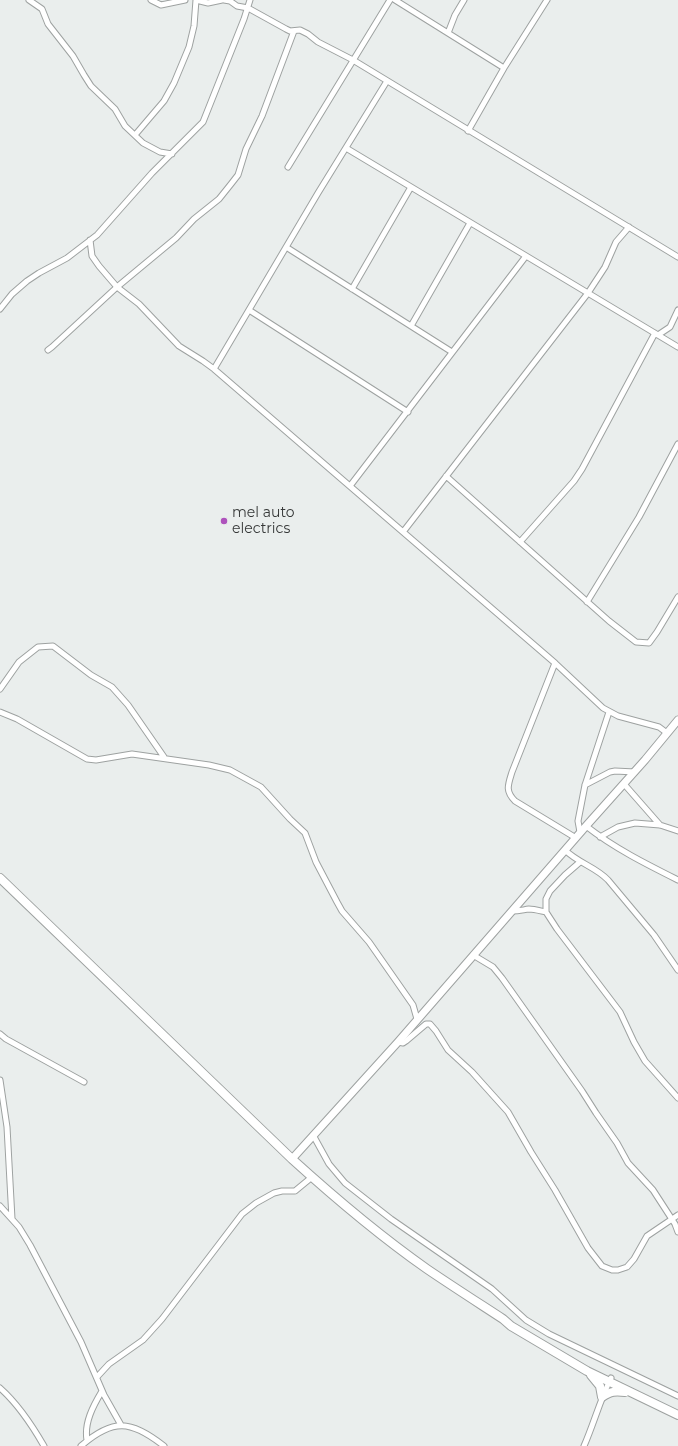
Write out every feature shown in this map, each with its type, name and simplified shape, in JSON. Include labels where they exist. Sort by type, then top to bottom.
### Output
[{"type":"main road","points":[[0,878],[292,1160],[403,1251],[510,1326],[586,1371],[610,1380],[678,1411]]},
{"type":"main road","points":[[502,1319],[510,1321],[630,1392],[678,1415]]},
{"type":"main road","points":[[586,1371],[600,1386],[602,1397],[614,1391],[630,1392]]},
{"type":"street","points":[[29,0],[42,9],[48,24],[73,56],[91,86],[115,109],[125,126],[143,143],[156,150],[172,154]]},
{"type":"street","points":[[151,0],[162,5],[185,0]]},
{"type":"street","points":[[135,135],[164,101],[174,83],[189,47],[194,26],[196,0],[208,3],[223,0],[230,1],[238,6],[248,8],[290,31],[300,30],[308,34],[318,42],[353,60],[678,257]]},
{"type":"street","points":[[0,309],[12,294],[27,281],[67,258],[100,232],[152,173],[203,122],[250,0]]},
{"type":"street","points":[[288,167],[390,0]]},
{"type":"street","points":[[395,0],[504,68]]},
{"type":"street","points":[[448,33],[455,15],[464,0]]},
{"type":"street","points":[[468,130],[504,68],[547,0]]},
{"type":"street","points":[[48,350],[117,287],[176,238],[194,219],[219,198],[238,175],[246,150],[262,116],[294,31]]},
{"type":"street","points":[[214,370],[286,247],[387,81]]},
{"type":"street","points":[[346,148],[678,347]]},
{"type":"street","points":[[352,289],[411,187]]},
{"type":"street","points":[[411,326],[470,223]]},
{"type":"street","points":[[403,532],[588,294],[605,267],[616,242],[629,227]]},
{"type":"street","points":[[90,240],[92,256],[99,266],[117,287],[135,300],[179,346],[203,360],[569,675],[596,703],[610,712],[632,720],[659,727],[667,733]]},
{"type":"street","points":[[286,247],[452,352]]},
{"type":"street","points":[[350,486],[526,256]]},
{"type":"street","points":[[249,310],[408,412]]},
{"type":"street","points":[[520,542],[574,481],[657,334],[670,327],[678,310]]},
{"type":"street","points":[[587,602],[639,517],[678,444]]},
{"type":"street","points":[[446,476],[587,602],[636,642],[649,643],[678,597]]},
{"type":"street","points":[[0,689],[19,662],[38,647],[53,646],[91,675],[112,687],[128,705],[164,757]]},
{"type":"street","points":[[555,663],[512,772],[508,789],[515,801],[578,835]]},
{"type":"street","points":[[0,712],[87,759],[96,760],[132,754],[164,757],[209,764],[230,770],[254,782],[266,792],[305,833],[316,862],[336,902],[369,942],[406,995],[412,1005],[417,1019]]},
{"type":"street","points":[[578,835],[578,821],[585,785],[610,712]]},
{"type":"street","points":[[292,1160],[398,1042],[578,835],[635,772],[678,720]]},
{"type":"street","points":[[585,785],[610,772],[635,772]]},
{"type":"street","points":[[624,784],[660,825]]},
{"type":"street","points":[[600,837],[618,827],[635,823],[660,825],[678,831]]},
{"type":"street","points":[[586,826],[600,837],[678,880]]},
{"type":"street","points":[[671,828],[678,826]]},
{"type":"street","points":[[565,850],[580,862],[599,872],[608,880],[654,935],[678,970]]},
{"type":"street","points":[[580,862],[550,891],[546,899],[546,912],[620,1012],[645,1061],[678,1098]]},
{"type":"street","points":[[512,911],[522,912],[530,909],[546,912]]},
{"type":"street","points":[[473,955],[492,967],[502,978],[582,1091],[617,1143],[628,1163],[653,1190],[678,1232]]},
{"type":"street","points":[[398,1042],[403,1043],[426,1024],[430,1024],[448,1050],[472,1072],[508,1112],[588,1248],[604,1267],[612,1270],[627,1267],[634,1259],[647,1236],[678,1215]]},
{"type":"street","points":[[0,1034],[6,1039],[84,1082]]},
{"type":"street","points":[[0,1080],[6,1127],[12,1219]]},
{"type":"street","points":[[314,1135],[329,1164],[345,1183],[391,1219],[492,1289],[526,1320],[549,1334],[678,1396]]},
{"type":"street","points":[[97,1377],[109,1364],[142,1340],[162,1319],[242,1214],[268,1196],[282,1191],[295,1191],[312,1177]]},
{"type":"street","points":[[0,1206],[19,1228],[30,1245],[81,1342],[102,1391],[121,1425]]},
{"type":"street","points":[[584,1446],[602,1397],[610,1380]]},
{"type":"street","points":[[0,1388],[10,1398],[29,1423],[44,1446]]},
{"type":"street","points":[[87,1440],[86,1432],[91,1410],[102,1391]]},
{"type":"street","points":[[81,1446],[87,1440],[104,1430],[121,1425],[132,1426],[142,1430],[164,1446]]},
{"type":"place","name":"mel auto electrics","points":[[224,521]]}]
